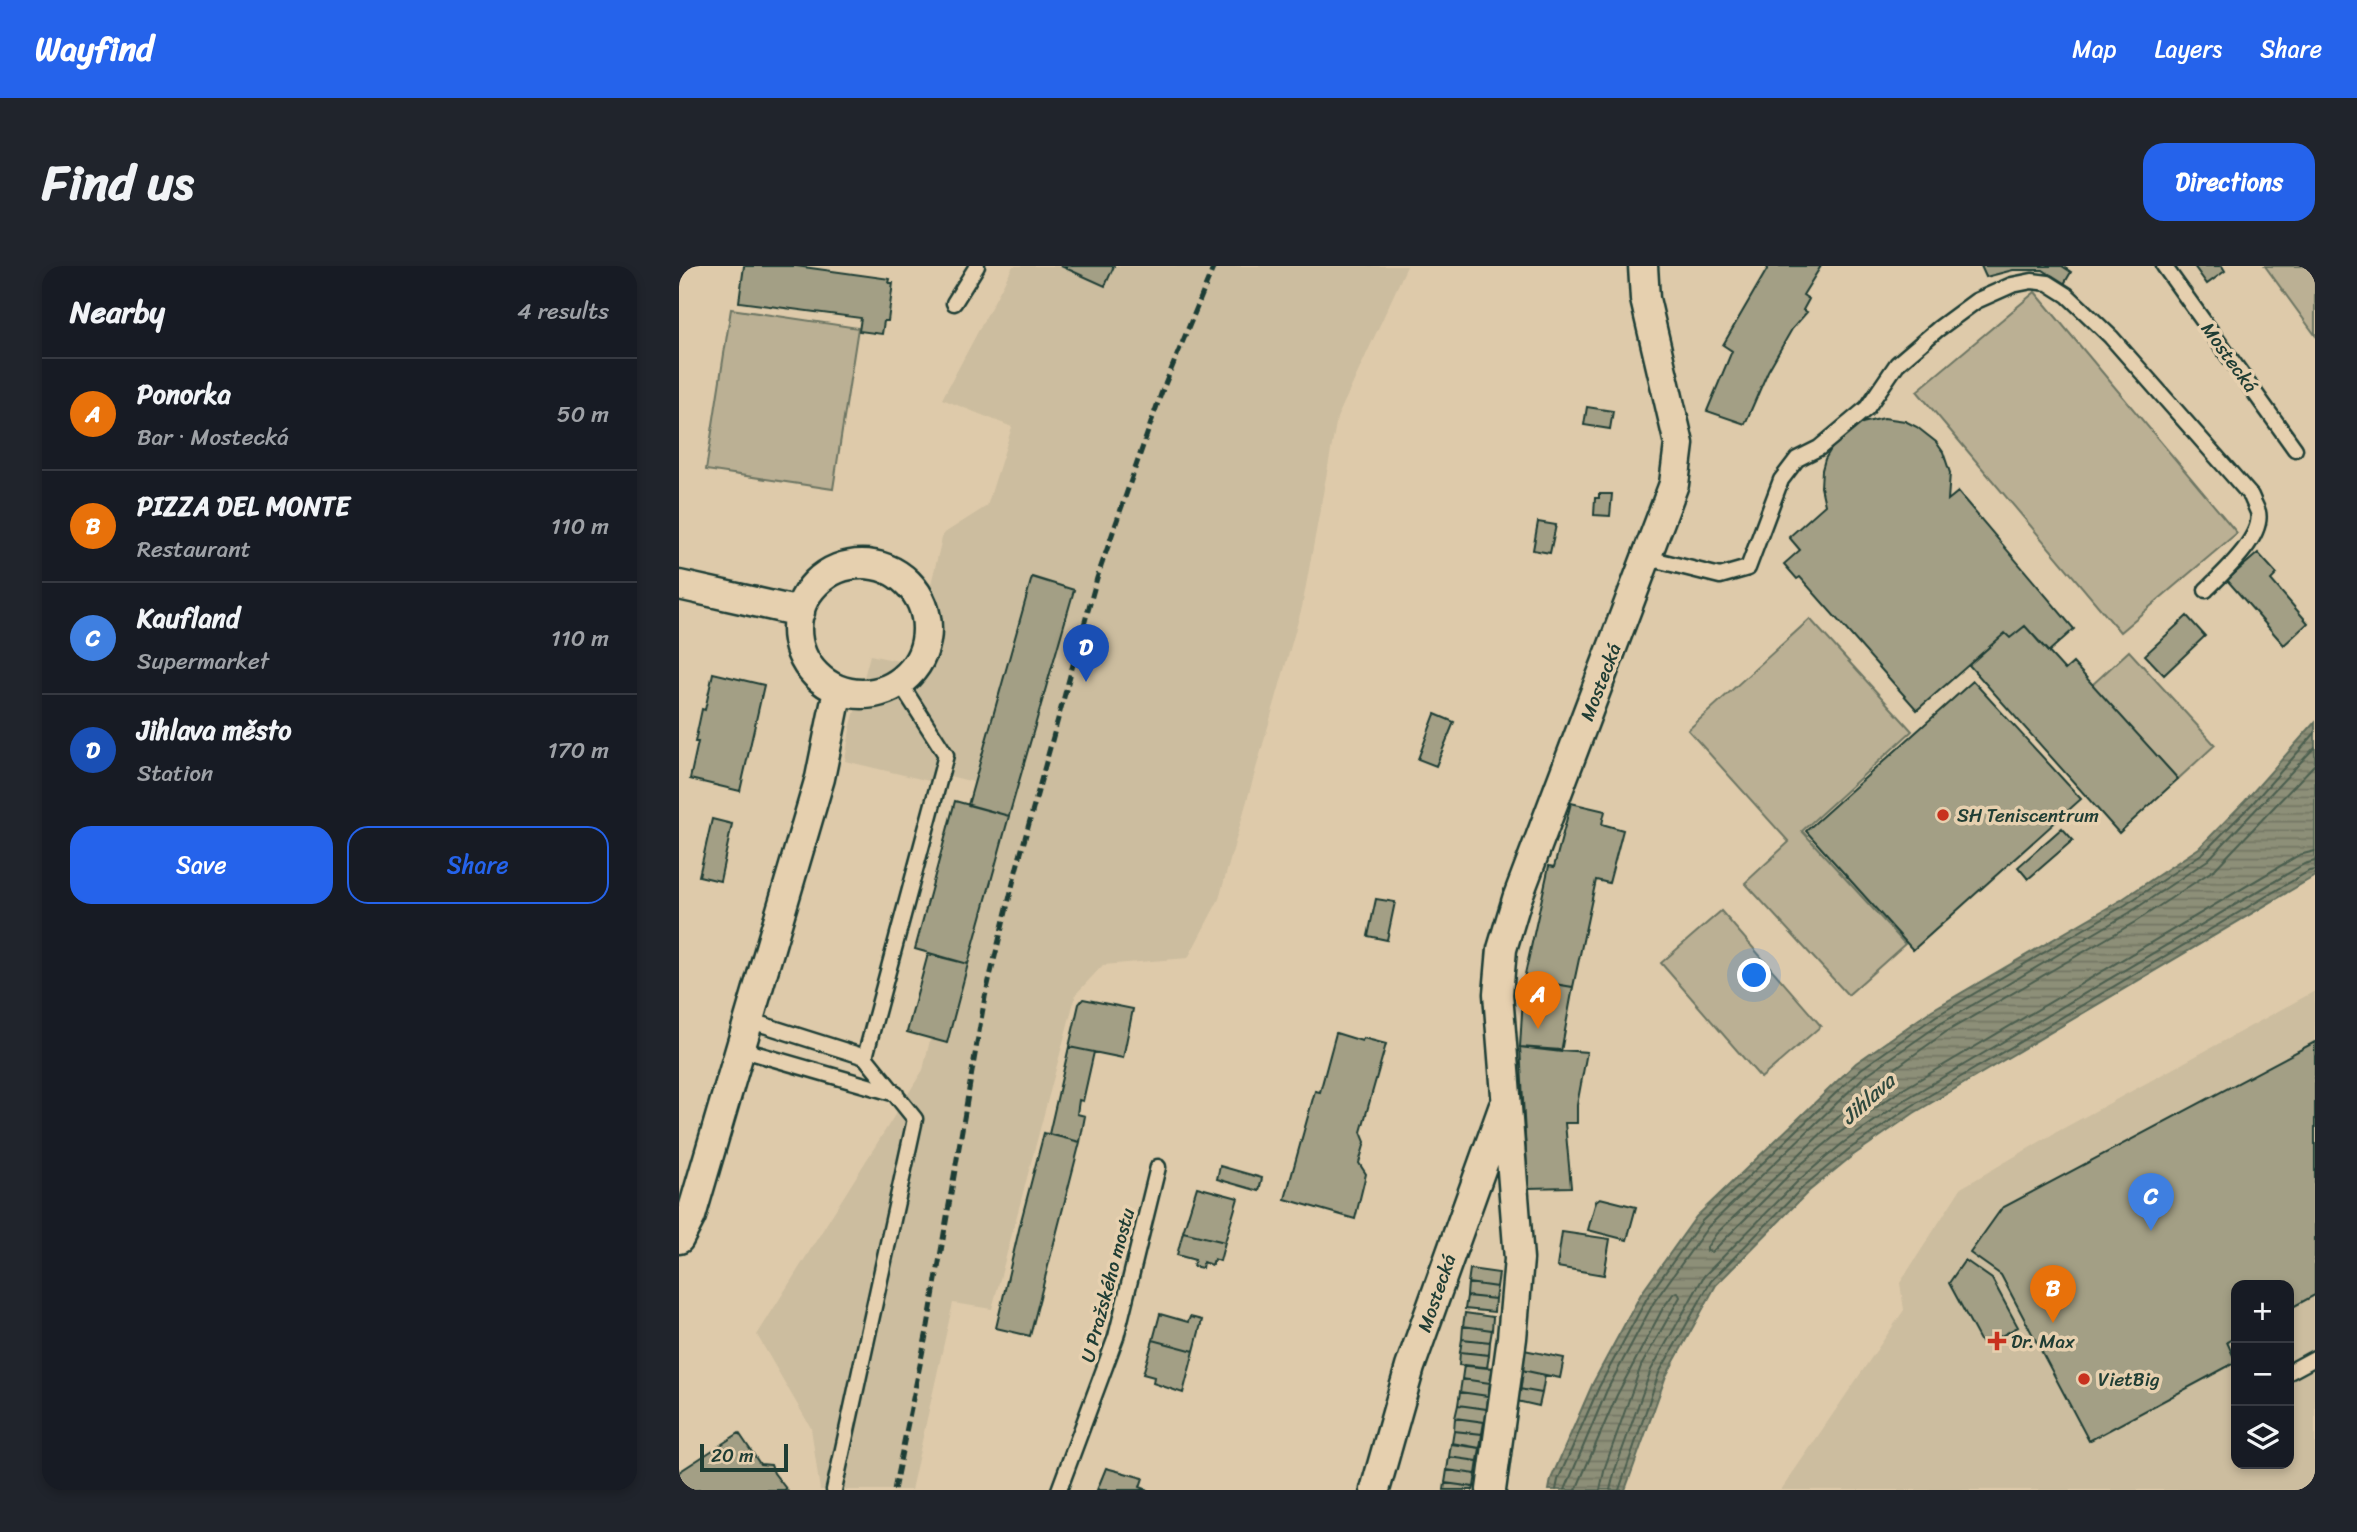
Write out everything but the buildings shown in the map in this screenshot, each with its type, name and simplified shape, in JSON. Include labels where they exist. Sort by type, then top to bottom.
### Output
[{"type":"street","name":"Mostecká","points":[[1491,1490],[1513,1338],[1520,1259],[1498,994],[1502,948],[1517,899],[1674,484],[1679,443],[1645,299],[1643,266]]},
{"type":"street","points":[[865,564],[876,565],[896,573],[913,587],[923,606],[928,627],[925,648],[915,667],[900,683],[880,692],[848,692],[819,678],[805,662],[798,642],[797,620],[803,600],[816,582],[834,570],[865,564]]},
{"type":"street","points":[[679,585],[800,612]]},
{"type":"street","points":[[679,1239],[691,1216],[820,778],[848,692]]},
{"type":"street","name":"Mostecká","points":[[1375,1490],[1410,1367],[1506,1098]]},
{"type":"lane","points":[[954,303],[977,266]]},
{"type":"lane","name":"Mostecká","points":[[2164,266],[2295,449]]},
{"type":"lane","points":[[1648,558],[1720,576],[1748,568],[1781,480],[1797,459],[1819,448],[1867,408],[1897,364],[1976,301],[2012,285],[2032,281],[2048,283],[2067,295],[2111,337],[2251,496],[2259,514],[2253,535],[2238,558],[2206,590]]},
{"type":"lane","points":[[865,1057],[946,755],[900,683]]},
{"type":"lane","points":[[748,1020],[865,1057],[915,1119],[834,1490]]},
{"type":"lane","points":[[740,1049],[897,1095]]},
{"type":"lane","name":"U Pražského mostu","points":[[1059,1490],[1116,1337],[1158,1167]]},
{"type":"lane","points":[[2294,1369],[2315,1358]]},
{"type":"shaded area","points":[[1013,266],[1407,266],[1337,418],[1302,607],[1219,899],[1188,958],[1103,965],[1076,994],[992,1309],[953,1303],[911,1490],[820,1490],[811,1428],[757,1335],[923,1070],[990,786],[937,773],[933,782],[845,761],[850,729],[870,655],[912,664],[943,534],[987,506],[1012,427],[942,399]]},
{"type":"shaded area","points":[[2265,266],[2315,266],[2315,335]]},
{"type":"shaded area","points":[[2035,292],[2237,533],[2120,632],[1917,391]]},
{"type":"shaded area","points":[[731,309],[858,328],[833,489],[706,470]]},
{"type":"shaded area","points":[[1810,619],[1912,731],[1802,831],[1905,944],[1848,995],[1745,883],[1789,842],[1688,730]]},
{"type":"shaded area","points":[[2129,651],[2215,745],[2178,779],[2092,685]]},
{"type":"shaded area","points":[[1721,911],[1821,1026],[1761,1078],[1661,963]]},
{"type":"shaded area","points":[[2315,991],[2315,1490],[1781,1490],[1904,1310],[1900,1283],[1961,1188],[2053,1134]]},
{"type":"water","name":"Jihlava","points":[[2315,722],[2315,876],[1914,1113],[1852,1156],[1809,1191],[1716,1285],[1666,1376],[1625,1490],[1549,1490],[1551,1479],[1593,1383],[1641,1294],[1696,1217],[1856,1063],[1932,1010],[2121,900],[2199,848]]},
{"type":"railway","points":[[894,1490],[928,1326],[985,997],[1017,867],[1097,578],[1161,394],[1214,266]]},
{"type":"place","name":"Jihlava město","points":[[1086,682]]},
{"type":"place","name":"SH Teniscentrum","points":[[1943,815]]},
{"type":"place","name":"Ponorka","points":[[1538,1029]]},
{"type":"place","name":"Kaufland","points":[[2151,1231]]},
{"type":"place","name":"PIZZA DEL MONTE","points":[[2053,1323]]},
{"type":"place","name":"Dr. Max","points":[[1997,1341]]},
{"type":"place","name":"VietBig","points":[[2084,1379]]}]
